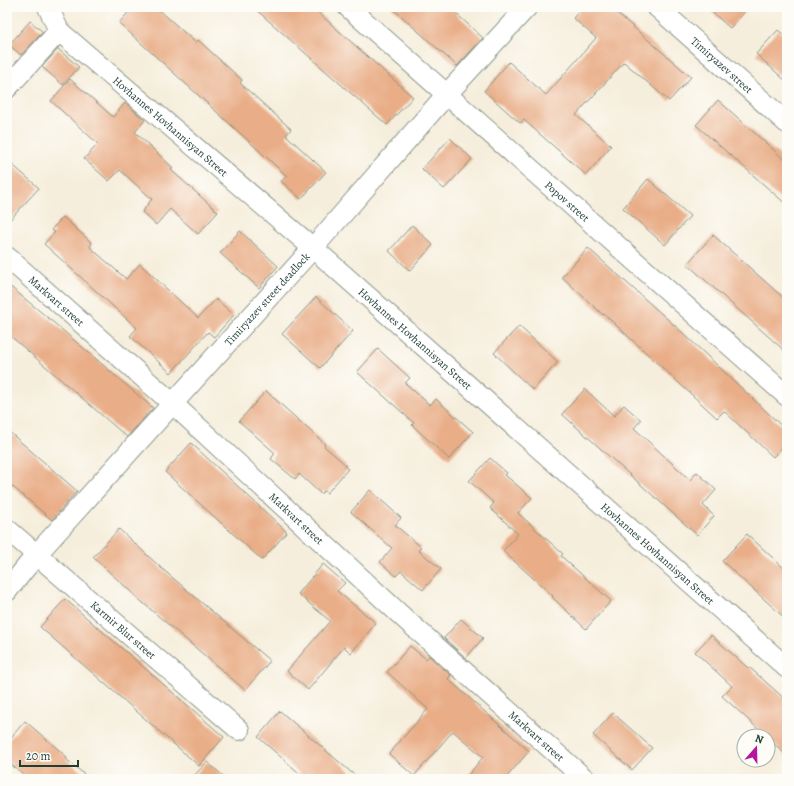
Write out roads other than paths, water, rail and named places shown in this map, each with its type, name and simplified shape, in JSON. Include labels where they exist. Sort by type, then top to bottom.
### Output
[{"type":"street","name":"Hovhannes Hovhannisyan Street","points":[[48,7],[59,31],[313,248],[787,668]]},
{"type":"street","name":"Popov street","points":[[348,7],[787,396]]},
{"type":"street","name":"Timiryazev street deadlock","points":[[7,591],[36,555],[313,248],[446,95],[527,7]]},
{"type":"street","name":"Timiryazev street","points":[[657,7],[787,123]]},
{"type":"street","points":[[7,88],[59,31]]},
{"type":"street","name":"Markvart street","points":[[7,257],[172,403],[405,619],[585,779]]},
{"type":"street","name":"Karmir Blur street","points":[[7,529],[240,730]]}]
